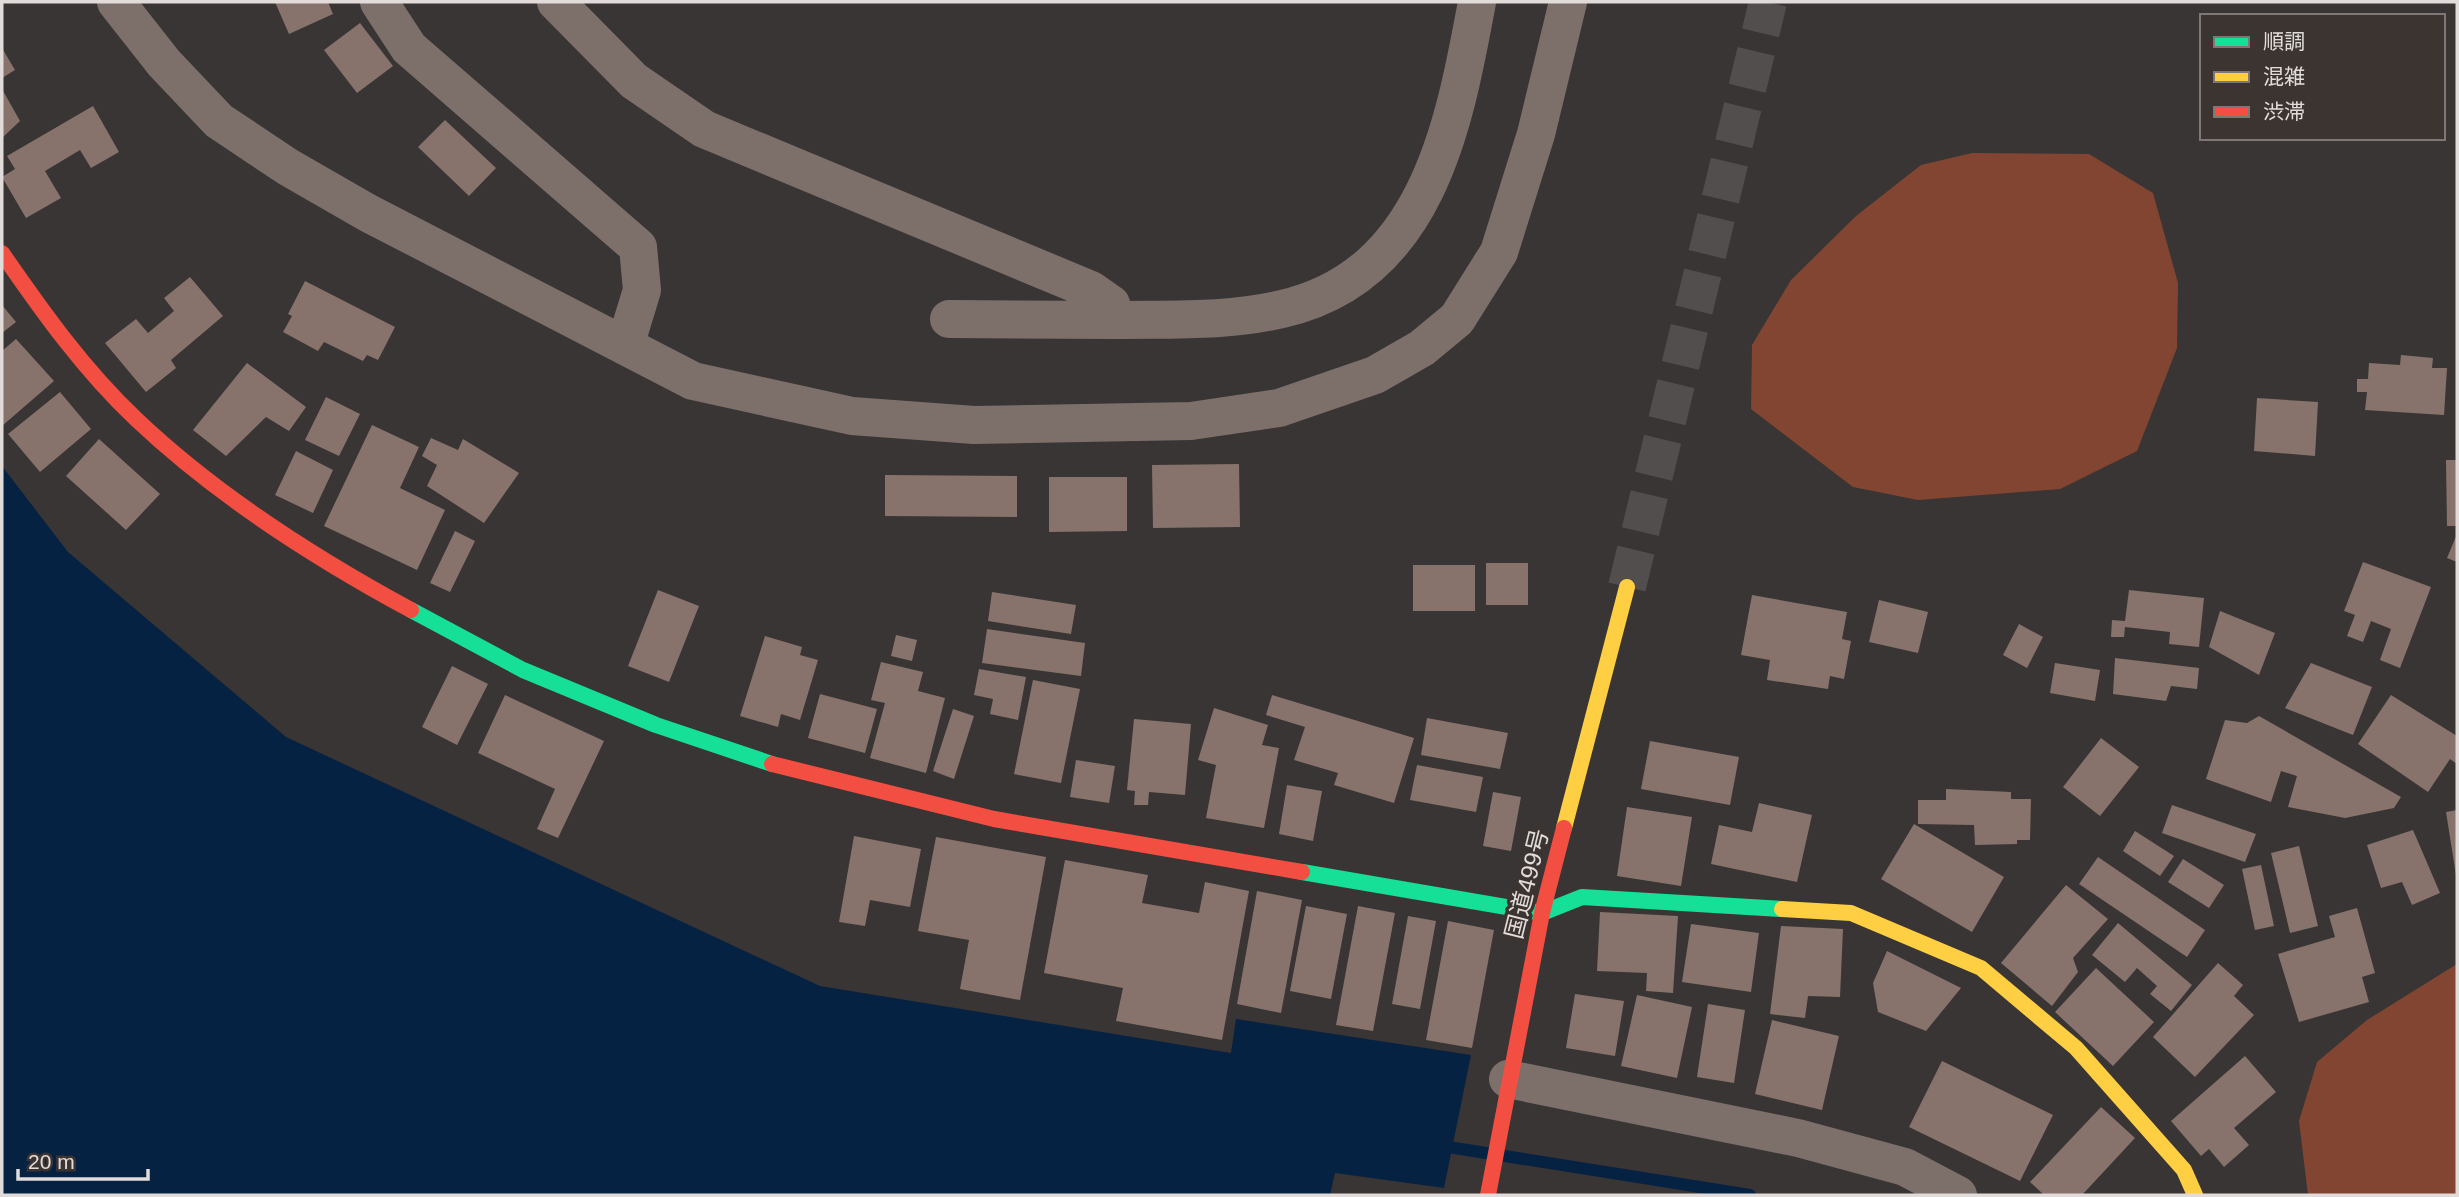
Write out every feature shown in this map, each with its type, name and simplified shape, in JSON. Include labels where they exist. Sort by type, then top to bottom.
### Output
[{"type":"main road","points":[[2,253],[40,308],[85,363],[135,418],[185,461],[270,525],[350,578],[523,670],[656,725],[779,766],[994,819],[1542,913],[1582,897],[1852,914],[1981,968],[2076,1048],[2184,1170],[2195,1195]]},
{"type":"main road","name":"国道499号","points":[[1488,1195],[1508,1079],[1542,913],[1627,587]]},
{"type":"street","points":[[116,2],[164,63],[219,121],[288,167],[368,213],[693,381],[852,416],[974,425],[1191,421],[1279,408],[1376,375],[1422,348],[1457,319],[1499,252],[1536,134],[1568,2]]},
{"type":"street","points":[[379,2],[409,48],[638,247],[642,290],[625,346]]},
{"type":"street","points":[[556,2],[634,81],[704,129],[1091,290],[1111,304],[1116,320]]},
{"type":"street","points":[[949,319],[1224,318],[1283,309],[1336,290],[1388,251],[1418,202],[1443,152],[1458,104],[1477,2]]},
{"type":"street","points":[[1508,1079],[1798,1138],[1905,1167],[1958,1195]]},
{"type":"shaded area","points":[[1972,153],[2089,154],[2153,193],[2178,283],[2177,348],[2137,451],[2060,489],[1918,500],[1853,487],[1751,409],[1752,345],[1791,280],[1856,216],[1921,165]]},
{"type":"shaded area","points":[[2457,964],[2457,1195],[2308,1195],[2299,1121],[2317,1062],[2367,1020]]},
{"type":"water","points":[[2,466],[68,552],[286,737],[820,986],[1231,1053],[1236,1019],[1471,1055],[1444,1188],[1335,1173],[1330,1195],[2,1195]]},
{"type":"building","points":[[275,2],[328,2],[333,14],[289,34]]},
{"type":"building","points":[[360,23],[393,66],[357,93],[324,50]]},
{"type":"building","points":[[2,48],[15,70],[2,78]]},
{"type":"building","points":[[2,89],[20,121],[2,138]]},
{"type":"building","points":[[93,106],[119,152],[91,168],[80,150],[45,171],[61,198],[26,218],[2,177],[15,169],[7,156]]},
{"type":"building","points":[[445,120],[496,168],[469,196],[418,147]]},
{"type":"building","points":[[190,277],[223,316],[171,360],[176,368],[146,392],[105,343],[136,319],[148,333],[174,311],[164,298]]},
{"type":"building","points":[[305,281],[395,327],[378,360],[367,355],[363,361],[324,342],[318,351],[283,332],[292,316],[288,314]]},
{"type":"building","points":[[2,305],[16,322],[2,333]]},
{"type":"building","points":[[16,339],[54,381],[2,426],[2,351]]},
{"type":"building","points":[[2401,355],[2433,358],[2432,368],[2447,368],[2444,415],[2365,410],[2367,392],[2357,392],[2357,379],[2368,379],[2369,363],[2400,365]]},
{"type":"building","points":[[247,363],[306,407],[289,431],[266,417],[226,456],[193,430]]},
{"type":"building","points":[[60,392],[91,429],[40,472],[8,434]]},
{"type":"building","points":[[326,397],[360,414],[339,456],[305,440]]},
{"type":"building","points":[[2257,398],[2318,402],[2315,456],[2254,451]]},
{"type":"building","points":[[372,425],[419,447],[400,488],[445,510],[417,570],[324,526]]},
{"type":"building","points":[[431,438],[458,450],[463,439],[519,473],[484,523],[427,486],[437,465],[422,456]]},
{"type":"building","points":[[99,439],[160,494],[126,530],[66,476]]},
{"type":"building","points":[[296,451],[333,470],[313,513],[275,495]]},
{"type":"building","points":[[2446,460],[2457,460],[2457,526],[2447,526]]},
{"type":"building","points":[[1239,464],[1240,527],[1153,528],[1152,465]]},
{"type":"building","points":[[885,475],[1017,476],[1017,517],[885,516]]},
{"type":"building","points":[[1049,477],[1127,477],[1127,531],[1049,532]]},
{"type":"building","points":[[455,531],[475,541],[450,592],[430,583]]},
{"type":"building","points":[[2457,534],[2457,562],[2447,558]]},
{"type":"building","points":[[2363,562],[2431,587],[2400,668],[2380,660],[2391,629],[2371,621],[2363,642],[2347,636],[2355,615],[2344,611]]},
{"type":"building","points":[[1486,563],[1528,563],[1528,605],[1486,605]]},
{"type":"building","points":[[1413,565],[1475,565],[1475,611],[1413,611]]},
{"type":"building","points":[[658,590],[699,606],[669,682],[628,666]]},
{"type":"building","points":[[2129,590],[2204,598],[2199,647],[2169,644],[2170,632],[2125,627],[2124,637],[2111,637],[2112,620],[2125,621]]},
{"type":"building","points":[[992,592],[1076,605],[1071,634],[988,621]]},
{"type":"building","points":[[1752,595],[1847,612],[1842,639],[1851,641],[1844,679],[1830,676],[1828,689],[1767,680],[1770,660],[1741,655]]},
{"type":"building","points":[[1879,600],[1928,612],[1918,653],[1869,642]]},
{"type":"building","points":[[2220,611],[2275,633],[2259,675],[2209,647]]},
{"type":"building","points":[[2019,624],[2043,637],[2027,668],[2003,655]]},
{"type":"building","points":[[987,629],[1085,643],[1081,676],[982,663]]},
{"type":"building","points":[[896,635],[917,640],[912,661],[891,656]]},
{"type":"building","points":[[765,636],[802,647],[800,655],[818,660],[800,720],[781,714],[778,727],[740,716]]},
{"type":"building","points":[[2115,658],[2199,668],[2197,689],[2171,686],[2166,701],[2113,694]]},
{"type":"building","points":[[881,662],[923,672],[918,691],[945,698],[926,773],[870,758],[885,703],[871,700]]},
{"type":"building","points":[[2055,663],[2100,670],[2095,701],[2050,693]]},
{"type":"building","points":[[2311,663],[2372,687],[2353,735],[2285,708]]},
{"type":"building","points":[[452,666],[488,684],[457,745],[422,727]]},
{"type":"building","points":[[979,669],[1026,677],[1018,720],[990,714],[993,699],[974,695]]},
{"type":"building","points":[[1033,680],[1080,689],[1061,783],[1014,774]]},
{"type":"building","points":[[820,694],[877,709],[865,753],[808,738]]},
{"type":"building","points":[[505,695],[604,741],[558,838],[537,829],[555,789],[478,753]]},
{"type":"building","points":[[1272,695],[1414,738],[1394,803],[1334,785],[1338,773],[1294,760],[1305,727],[1266,715]]},
{"type":"building","points":[[2391,695],[2457,736],[2457,764],[2450,759],[2428,792],[2358,744]]},
{"type":"building","points":[[1214,708],[1268,725],[1262,745],[1279,748],[1264,828],[1206,818],[1216,765],[1198,760]]},
{"type":"building","points":[[953,709],[974,716],[954,779],[933,771]]},
{"type":"building","points":[[2259,716],[2401,797],[2394,808],[2345,818],[2288,807],[2297,776],[2281,771],[2271,802],[2206,779],[2225,720],[2247,723]]},
{"type":"building","points":[[1427,718],[1508,733],[1500,769],[1421,755]]},
{"type":"building","points":[[1134,719],[1191,724],[1185,795],[1149,792],[1148,805],[1134,805],[1135,791],[1127,790]]},
{"type":"building","points":[[2101,738],[2139,767],[2100,816],[2063,787]]},
{"type":"building","points":[[1650,741],[1739,757],[1730,805],[1641,789]]},
{"type":"building","points":[[1076,760],[1115,766],[1109,803],[1070,797]]},
{"type":"building","points":[[1417,765],[1483,777],[1476,812],[1410,800]]},
{"type":"building","points":[[1287,785],[1322,791],[1313,841],[1279,834]]},
{"type":"building","points":[[1946,789],[2011,792],[2011,799],[2031,799],[2030,840],[2017,840],[2017,844],[1975,845],[1974,825],[1918,824],[1918,800],[1946,800]]},
{"type":"building","points":[[1493,792],[1521,797],[1511,851],[1483,846]]},
{"type":"building","points":[[1759,803],[1812,815],[1797,882],[1711,864],[1719,825],[1752,832]]},
{"type":"building","points":[[2172,805],[2256,834],[2245,862],[2162,833]]},
{"type":"building","points":[[1627,807],[1692,817],[1681,886],[1617,876]]},
{"type":"building","points":[[2457,810],[2457,875],[2456,875],[2446,812]]},
{"type":"building","points":[[1914,824],[2004,877],[1972,932],[1881,879]]},
{"type":"building","points":[[2413,830],[2440,893],[2412,905],[2402,882],[2381,888],[2367,845]]},
{"type":"building","points":[[2135,831],[2174,856],[2160,876],[2123,851]]},
{"type":"building","points":[[854,836],[921,849],[910,907],[870,900],[865,926],[839,922]]},
{"type":"building","points":[[936,837],[1046,857],[1020,1000],[960,989],[969,940],[918,931]]},
{"type":"building","points":[[2299,846],[2318,926],[2290,933],[2271,853]]},
{"type":"building","points":[[2098,857],[2205,930],[2187,957],[2079,884]]},
{"type":"building","points":[[2183,859],[2224,885],[2209,908],[2168,882]]},
{"type":"building","points":[[1065,860],[1148,875],[1142,903],[1199,913],[1205,882],[1249,891],[1222,1040],[1116,1021],[1123,988],[1044,973]]},
{"type":"building","points":[[2261,865],[2274,926],[2255,930],[2242,869]]},
{"type":"building","points":[[2066,885],[2108,919],[2073,958],[2078,972],[2052,1006],[2001,963]]},
{"type":"building","points":[[1257,891],[1302,900],[1281,1013],[1237,1004]]},
{"type":"building","points":[[1306,906],[1347,914],[1331,999],[1290,991]]},
{"type":"building","points":[[1358,906],[1395,913],[1373,1031],[1336,1025]]},
{"type":"building","points":[[2357,908],[2375,973],[2362,977],[2369,1002],[2299,1022],[2278,954],[2335,937],[2329,916]]},
{"type":"building","points":[[1600,912],[1678,916],[1673,993],[1646,991],[1647,973],[1597,971]]},
{"type":"building","points":[[1408,916],[1436,921],[1420,1009],[1392,1004]]},
{"type":"building","points":[[1448,921],[1494,930],[1472,1048],[1426,1040]]},
{"type":"building","points":[[2118,923],[2192,985],[2171,1011],[2150,994],[2157,986],[2137,968],[2125,982],[2092,955]]},
{"type":"building","points":[[1691,924],[1759,933],[1751,992],[1682,982]]},
{"type":"building","points":[[1781,926],[1843,929],[1840,997],[1808,996],[1805,1018],[1770,1014]]},
{"type":"building","points":[[1887,951],[1961,988],[1926,1031],[1878,1012],[1873,983]]},
{"type":"building","points":[[2218,963],[2243,985],[2234,996],[2254,1015],[2195,1077],[2153,1037]]},
{"type":"building","points":[[2096,968],[2154,1022],[2113,1066],[2055,1012]]},
{"type":"building","points":[[1575,994],[1624,1001],[1615,1056],[1566,1048]]},
{"type":"building","points":[[1637,995],[1692,1007],[1677,1078],[1621,1066]]},
{"type":"building","points":[[1708,1004],[1745,1010],[1734,1083],[1697,1077]]},
{"type":"building","points":[[1772,1020],[1839,1036],[1822,1110],[1755,1094]]},
{"type":"building","points":[[2245,1056],[2276,1092],[2234,1128],[2249,1145],[2224,1167],[2209,1149],[2201,1156],[2171,1121]]},
{"type":"building","points":[[1942,1061],[2053,1115],[2020,1181],[1909,1127]]},
{"type":"building","points":[[2101,1107],[2135,1138],[2082,1195],[2044,1195],[2030,1182]]},
{"type":"waterway","points":[[1436,1145],[1750,1195]]},
{"type":"tunnel","points":[[1627,587],[1768,2]]},
{"type":"traffic: fast","points":[[411,610],[523,670],[656,725],[772,764]]},
{"type":"traffic: fast","points":[[1302,872],[1542,913],[1582,897],[1782,909]]},
{"type":"traffic: slow","points":[[1564,828],[1627,587]]},
{"type":"traffic: slow","points":[[1782,909],[1851,913],[1981,968],[2076,1048],[2184,1170],[2195,1195]]},
{"type":"traffic: jam","points":[[2,253],[81,360],[117,400],[167,447],[267,523],[411,610]]},
{"type":"traffic: jam","points":[[772,764],[994,819],[1302,872]]},
{"type":"traffic: jam","points":[[1488,1195],[1542,913],[1564,828]]}]
